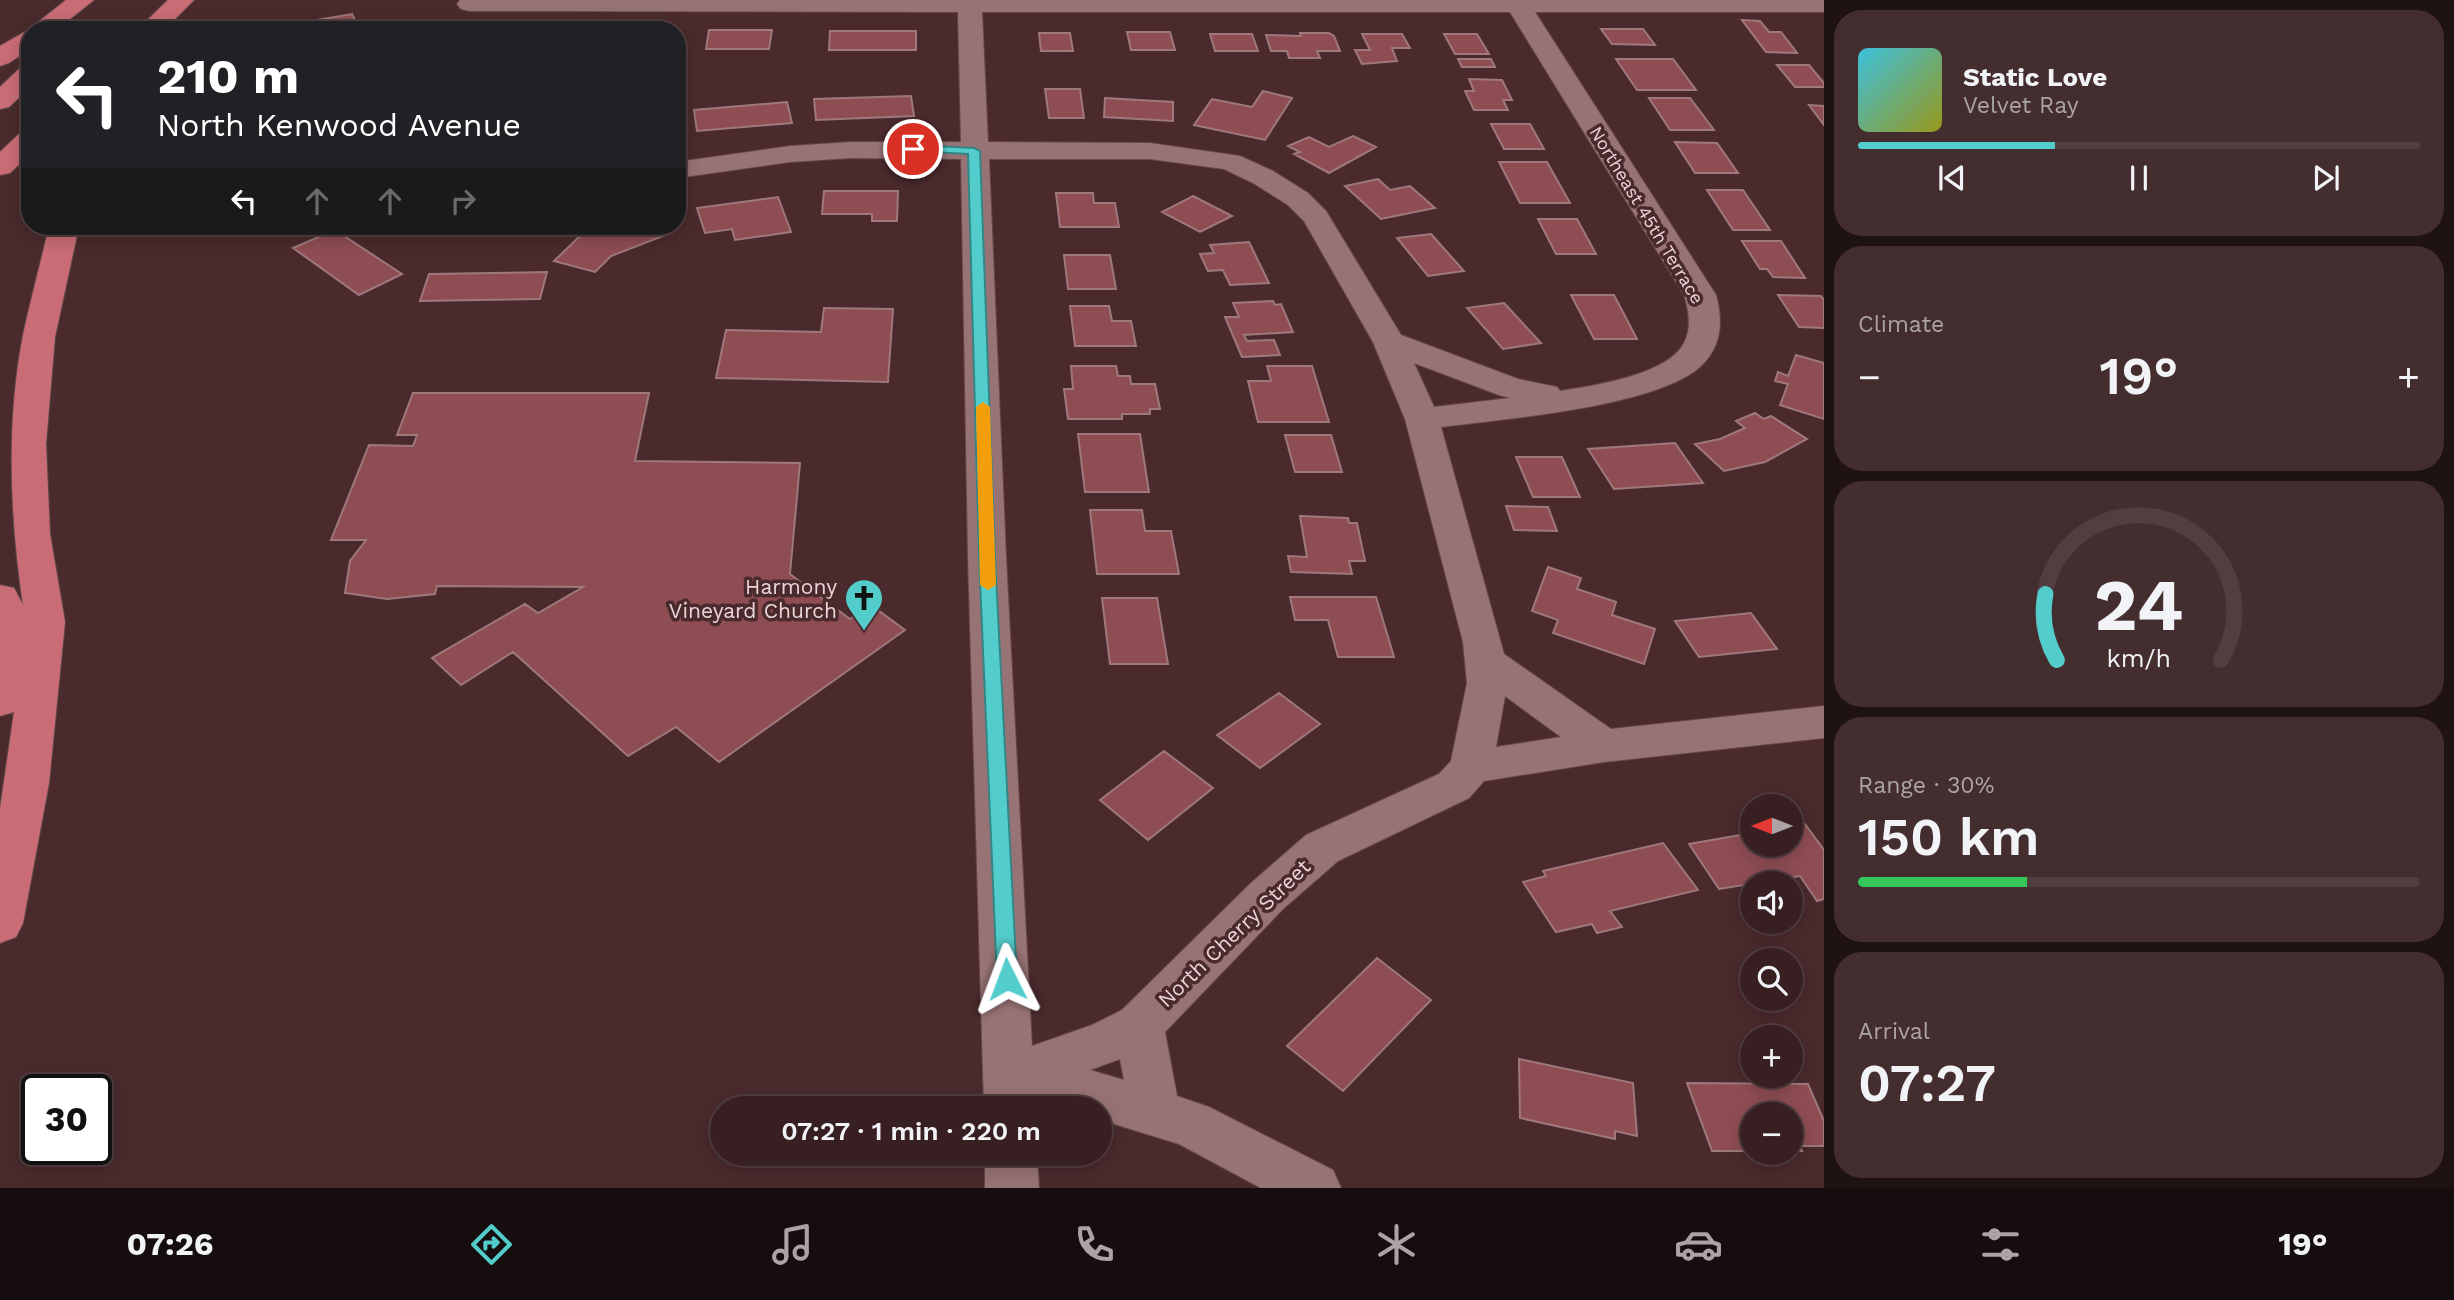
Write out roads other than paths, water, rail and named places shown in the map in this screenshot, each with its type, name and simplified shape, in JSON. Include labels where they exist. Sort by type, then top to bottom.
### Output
[{"type":"highway","points":[[53,21],[82,0]]},
{"type":"highway","points":[[84,21],[106,0]]},
{"type":"highway","points":[[159,21],[182,0]]},
{"type":"highway","points":[[188,21],[200,0]]},
{"type":"highway","points":[[0,58],[21,43]]},
{"type":"highway","points":[[0,100],[21,80]]},
{"type":"highway","points":[[0,167],[21,147]]},
{"type":"highway","points":[[0,923],[27,783],[46,622],[31,534],[29,444],[39,337],[62,235]]},
{"type":"highway","points":[[0,598],[14,626],[0,701]]},
{"type":"street","points":[[1818,0],[1824,6]]},
{"type":"street","points":[[469,4],[1145,1],[1824,6]]},
{"type":"street","points":[[970,3],[987,571],[1010,1093],[1083,1091],[1156,1113],[1191,1125],[1314,1188]]},
{"type":"street","name":"Northeast 45th Terrace","points":[[1422,419],[1568,399],[1639,385],[1675,370],[1698,348],[1706,322],[1700,295],[1517,3]]},
{"type":"street","points":[[686,169],[827,151],[1150,150],[1230,162],[1263,177],[1298,199],[1315,216],[1389,342],[1422,419],[1478,618],[1485,661],[1487,683],[1471,767],[1604,746],[1824,722]]},
{"type":"street","name":"Northeast 45th Terrace","points":[[1389,342],[1511,388],[1568,399]]},
{"type":"street","points":[[1485,661],[1604,746]]},
{"type":"street","name":"North Cherry Street","points":[[1010,1093],[1139,1025],[1258,905],[1322,848],[1454,786],[1471,767]]},
{"type":"street","points":[[1139,1025],[1156,1113]]},
{"type":"street","points":[[1011,1166],[1012,1188]]},
{"type":"place","name":"Harmony Vineyard Church","points":[[864,632]]}]
